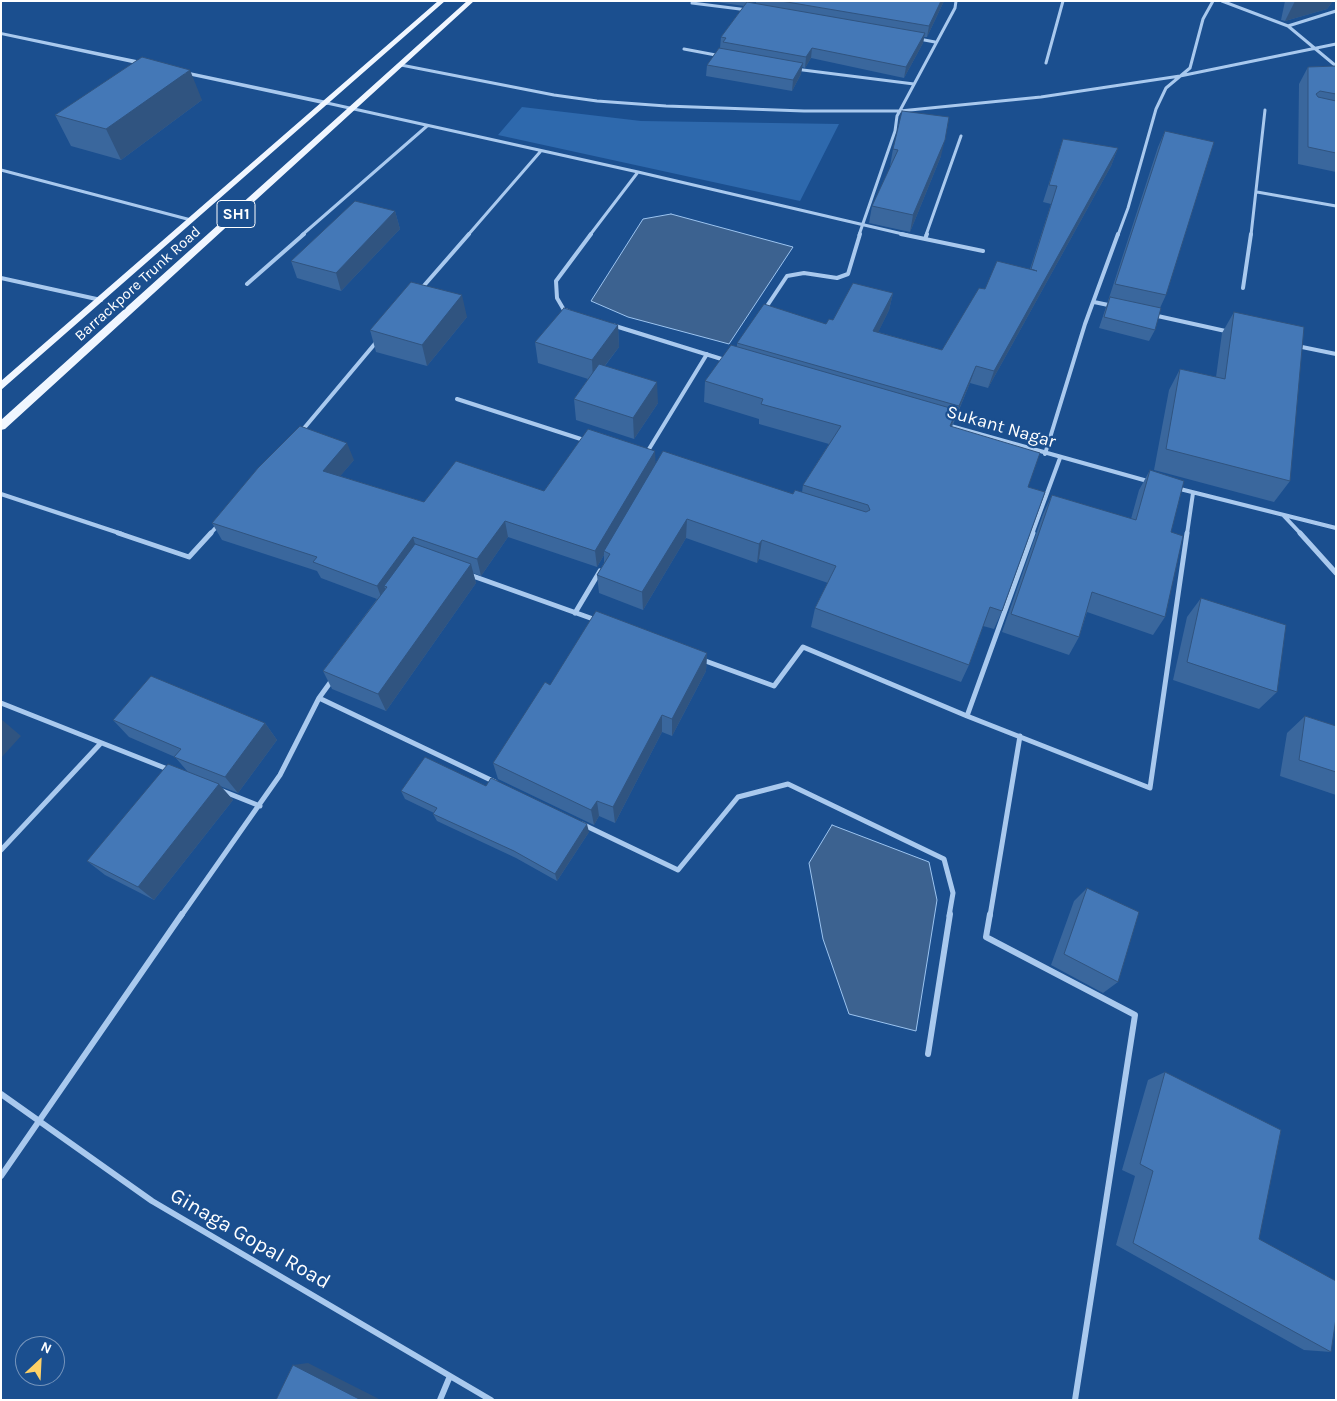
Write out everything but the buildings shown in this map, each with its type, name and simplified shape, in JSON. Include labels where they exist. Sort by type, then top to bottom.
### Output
[{"type":"main road","name":"Barrackpore Trunk Road","points":[[1,387],[442,1]]},
{"type":"main road","name":"Barrackpore Trunk Road","points":[[1,426],[471,1]]},
{"type":"street","points":[[761,315],[787,276],[804,273],[837,278],[848,274],[900,111],[955,8],[956,1]]},
{"type":"street","points":[[1046,63],[1063,1]]},
{"type":"street","points":[[1045,454],[1094,302],[1128,208],[1156,109],[1166,88],[1190,68],[1203,19],[1213,1]]},
{"type":"street","points":[[1222,1],[1288,26],[1336,66]]},
{"type":"street","points":[[692,3],[750,10],[753,6]]},
{"type":"street","points":[[1288,26],[1336,12]]},
{"type":"street","points":[[1,33],[154,66]]},
{"type":"street","points":[[916,39],[936,42]]},
{"type":"street","points":[[401,65],[554,95],[597,101],[666,106],[804,111],[900,111],[1041,97],[1180,76],[1336,44]]},
{"type":"street","points":[[684,49],[731,57]]},
{"type":"street","points":[[786,68],[914,84]]},
{"type":"street","points":[[174,70],[540,152],[638,172],[862,226],[983,251]]},
{"type":"street","points":[[1243,288],[1257,192],[1265,110]]},
{"type":"street","points":[[248,284],[427,126]]},
{"type":"street","points":[[925,239],[960,136]]},
{"type":"street","points":[[416,294],[540,152]]},
{"type":"street","points":[[1,170],[191,220]]},
{"type":"street","points":[[574,313],[564,310],[556,298],[556,281],[638,172]]},
{"type":"street","points":[[1257,192],[1336,206]]},
{"type":"street","points":[[1,278],[101,300]]},
{"type":"street","points":[[1094,302],[1122,308]]},
{"type":"street","points":[[1150,314],[1234,333]]},
{"type":"street","points":[[602,322],[730,362]]},
{"type":"street","points":[[298,435],[385,332]]},
{"type":"street","points":[[1291,345],[1336,354]]},
{"type":"street","points":[[649,461],[643,459],[707,354]]},
{"type":"street","points":[[457,400],[596,444]]},
{"type":"street","name":"Sukant Nagar","points":[[940,423],[1045,454],[1155,483]]},
{"type":"street","points":[[967,716],[1060,458]]},
{"type":"street","points":[[1174,488],[1336,528]]},
{"type":"street","points":[[692,656],[774,686],[803,647],[967,716],[1150,788],[1193,492]]},
{"type":"street","points":[[1,494],[189,558],[221,521]]},
{"type":"street","points":[[1283,515],[1336,573]]},
{"type":"street","points":[[575,613],[604,563]]},
{"type":"street","points":[[465,574],[602,623]]},
{"type":"street","points":[[1,1176],[38,1120],[260,806],[280,775],[319,698],[336,675]]},
{"type":"street","points":[[319,698],[498,784]]},
{"type":"street","points":[[1,703],[180,774]]},
{"type":"street","points":[[1020,736],[986,937],[1134,1015],[1075,1400]]},
{"type":"street","points":[[1,850],[101,743]]},
{"type":"street","points":[[579,823],[678,870],[738,797],[788,784],[944,859],[953,893],[928,1054]]},
{"type":"street","points":[[215,788],[260,806]]},
{"type":"street","name":"Ginaga Gopal Road","points":[[1,1094],[152,1201],[491,1400]]},
{"type":"street","points":[[440,1400],[450,1376]]},
{"type":"shaded area","points":[[522,107],[641,121],[839,124],[800,201],[498,135]]},
{"type":"shaded area","points":[[671,214],[793,247],[729,344],[628,317],[591,301],[643,219]]},
{"type":"shaded area","points":[[832,825],[929,862],[937,900],[916,1031],[849,1014],[823,939],[809,863]]}]
